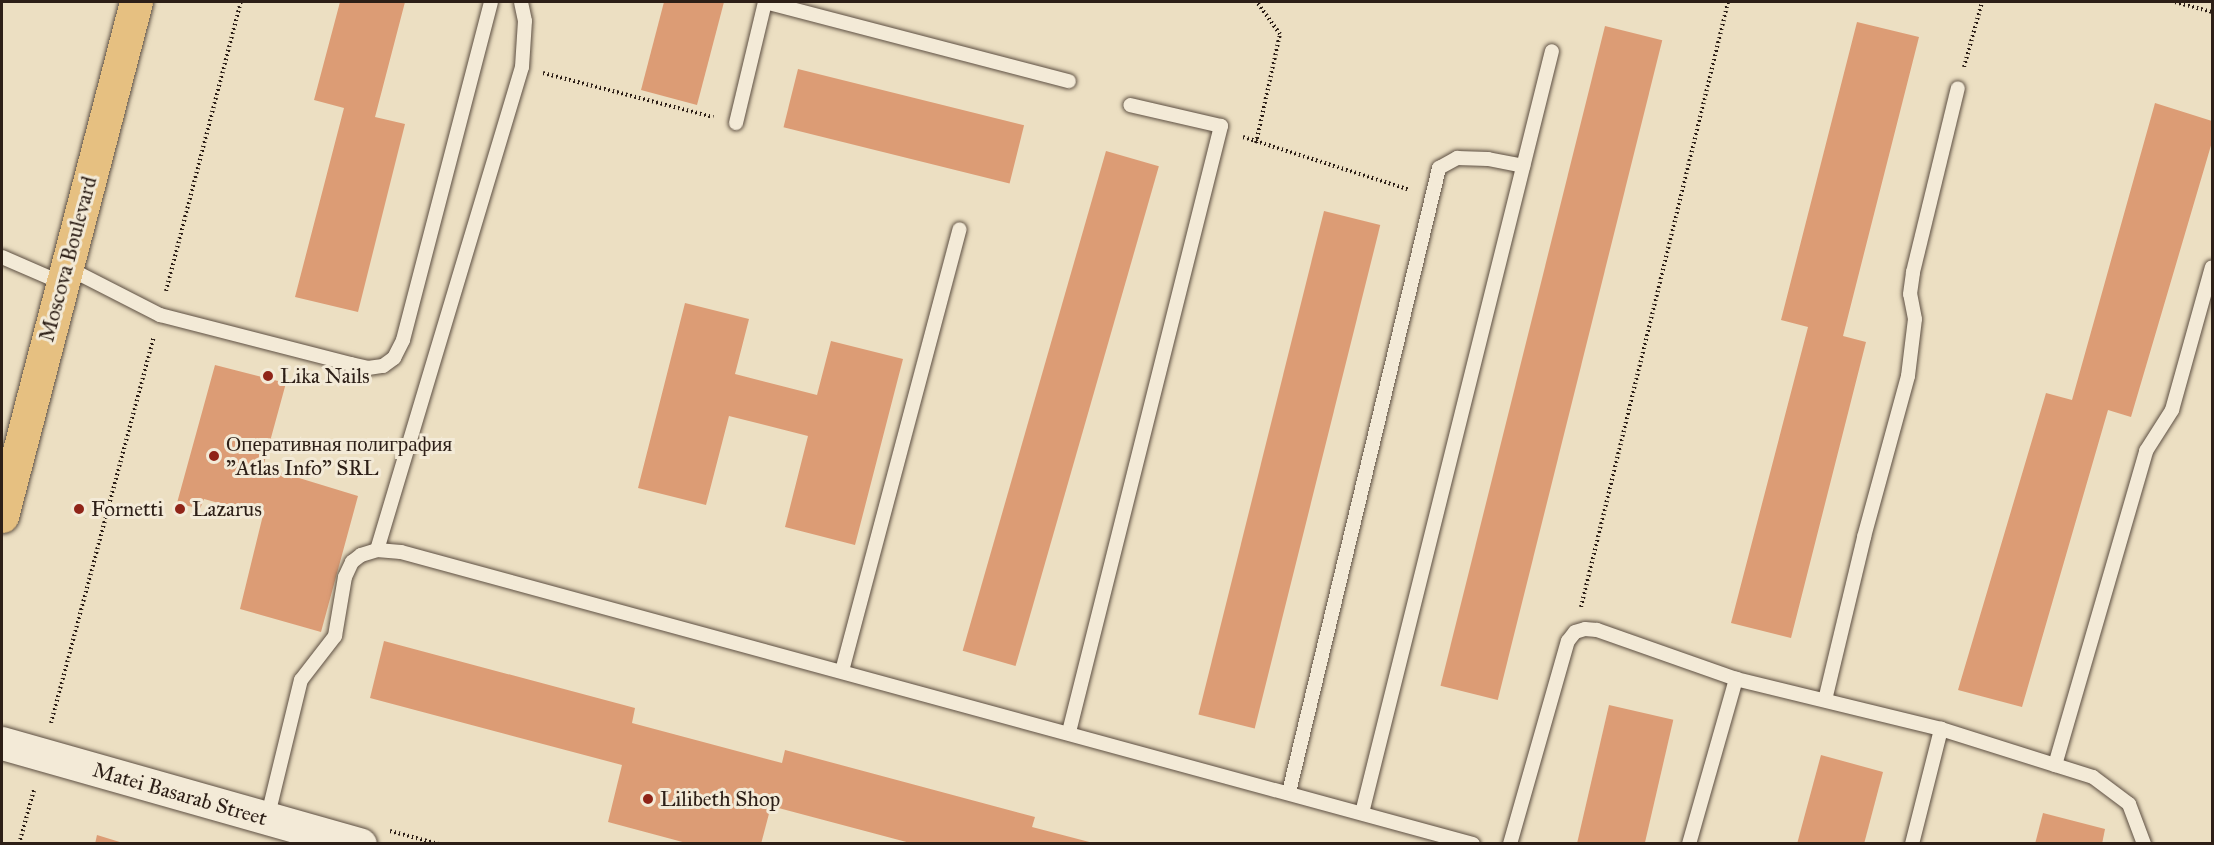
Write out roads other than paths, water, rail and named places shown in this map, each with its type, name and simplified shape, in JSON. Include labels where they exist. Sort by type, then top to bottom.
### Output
[{"type":"main road","name":"Moscova Boulevard","points":[[2,516],[136,2]]},
{"type":"street","name":"Matei Basarab Street","points":[[2,743],[267,819],[360,843]]},
{"type":"lane","points":[[2,257],[64,275],[160,315],[368,368],[383,366],[394,358],[402,340],[491,2]]},
{"type":"lane","points":[[377,550],[522,67],[525,21],[521,2]]},
{"type":"lane","points":[[736,123],[765,2],[1069,81]]},
{"type":"lane","points":[[1362,813],[1552,51]]},
{"type":"lane","points":[[1825,700],[1863,537],[1908,376],[1915,319],[1910,294],[1912,272],[1959,88]]},
{"type":"lane","points":[[1069,732],[1221,126],[1130,105]]},
{"type":"lane","points":[[1289,792],[1439,168],[1457,158],[1488,159],[1523,166]]},
{"type":"lane","points":[[842,671],[960,229]]},
{"type":"lane","points":[[2055,765],[2146,452],[2172,410],[2212,267]]},
{"type":"lane","points":[[267,819],[301,680],[335,636],[345,577],[352,562],[361,555],[377,550],[401,552],[1473,843]]},
{"type":"lane","points":[[1510,843],[1568,641],[1575,632],[1591,628],[1737,679],[1941,729],[2093,777],[2129,804],[2144,843]]},
{"type":"lane","points":[[1689,843],[1737,679]]},
{"type":"lane","points":[[1912,843],[1941,729]]},
{"type":"place","name":"Lika Nails","points":[[268,376]]},
{"type":"place","name":"Оперативная полиграфия \"Atlas Info\" SRL","points":[[214,456]]},
{"type":"place","name":"Fornetti","points":[[79,509]]},
{"type":"place","name":"Lazarus","points":[[180,509]]},
{"type":"place","name":"Lilibeth Shop","points":[[648,799]]}]
